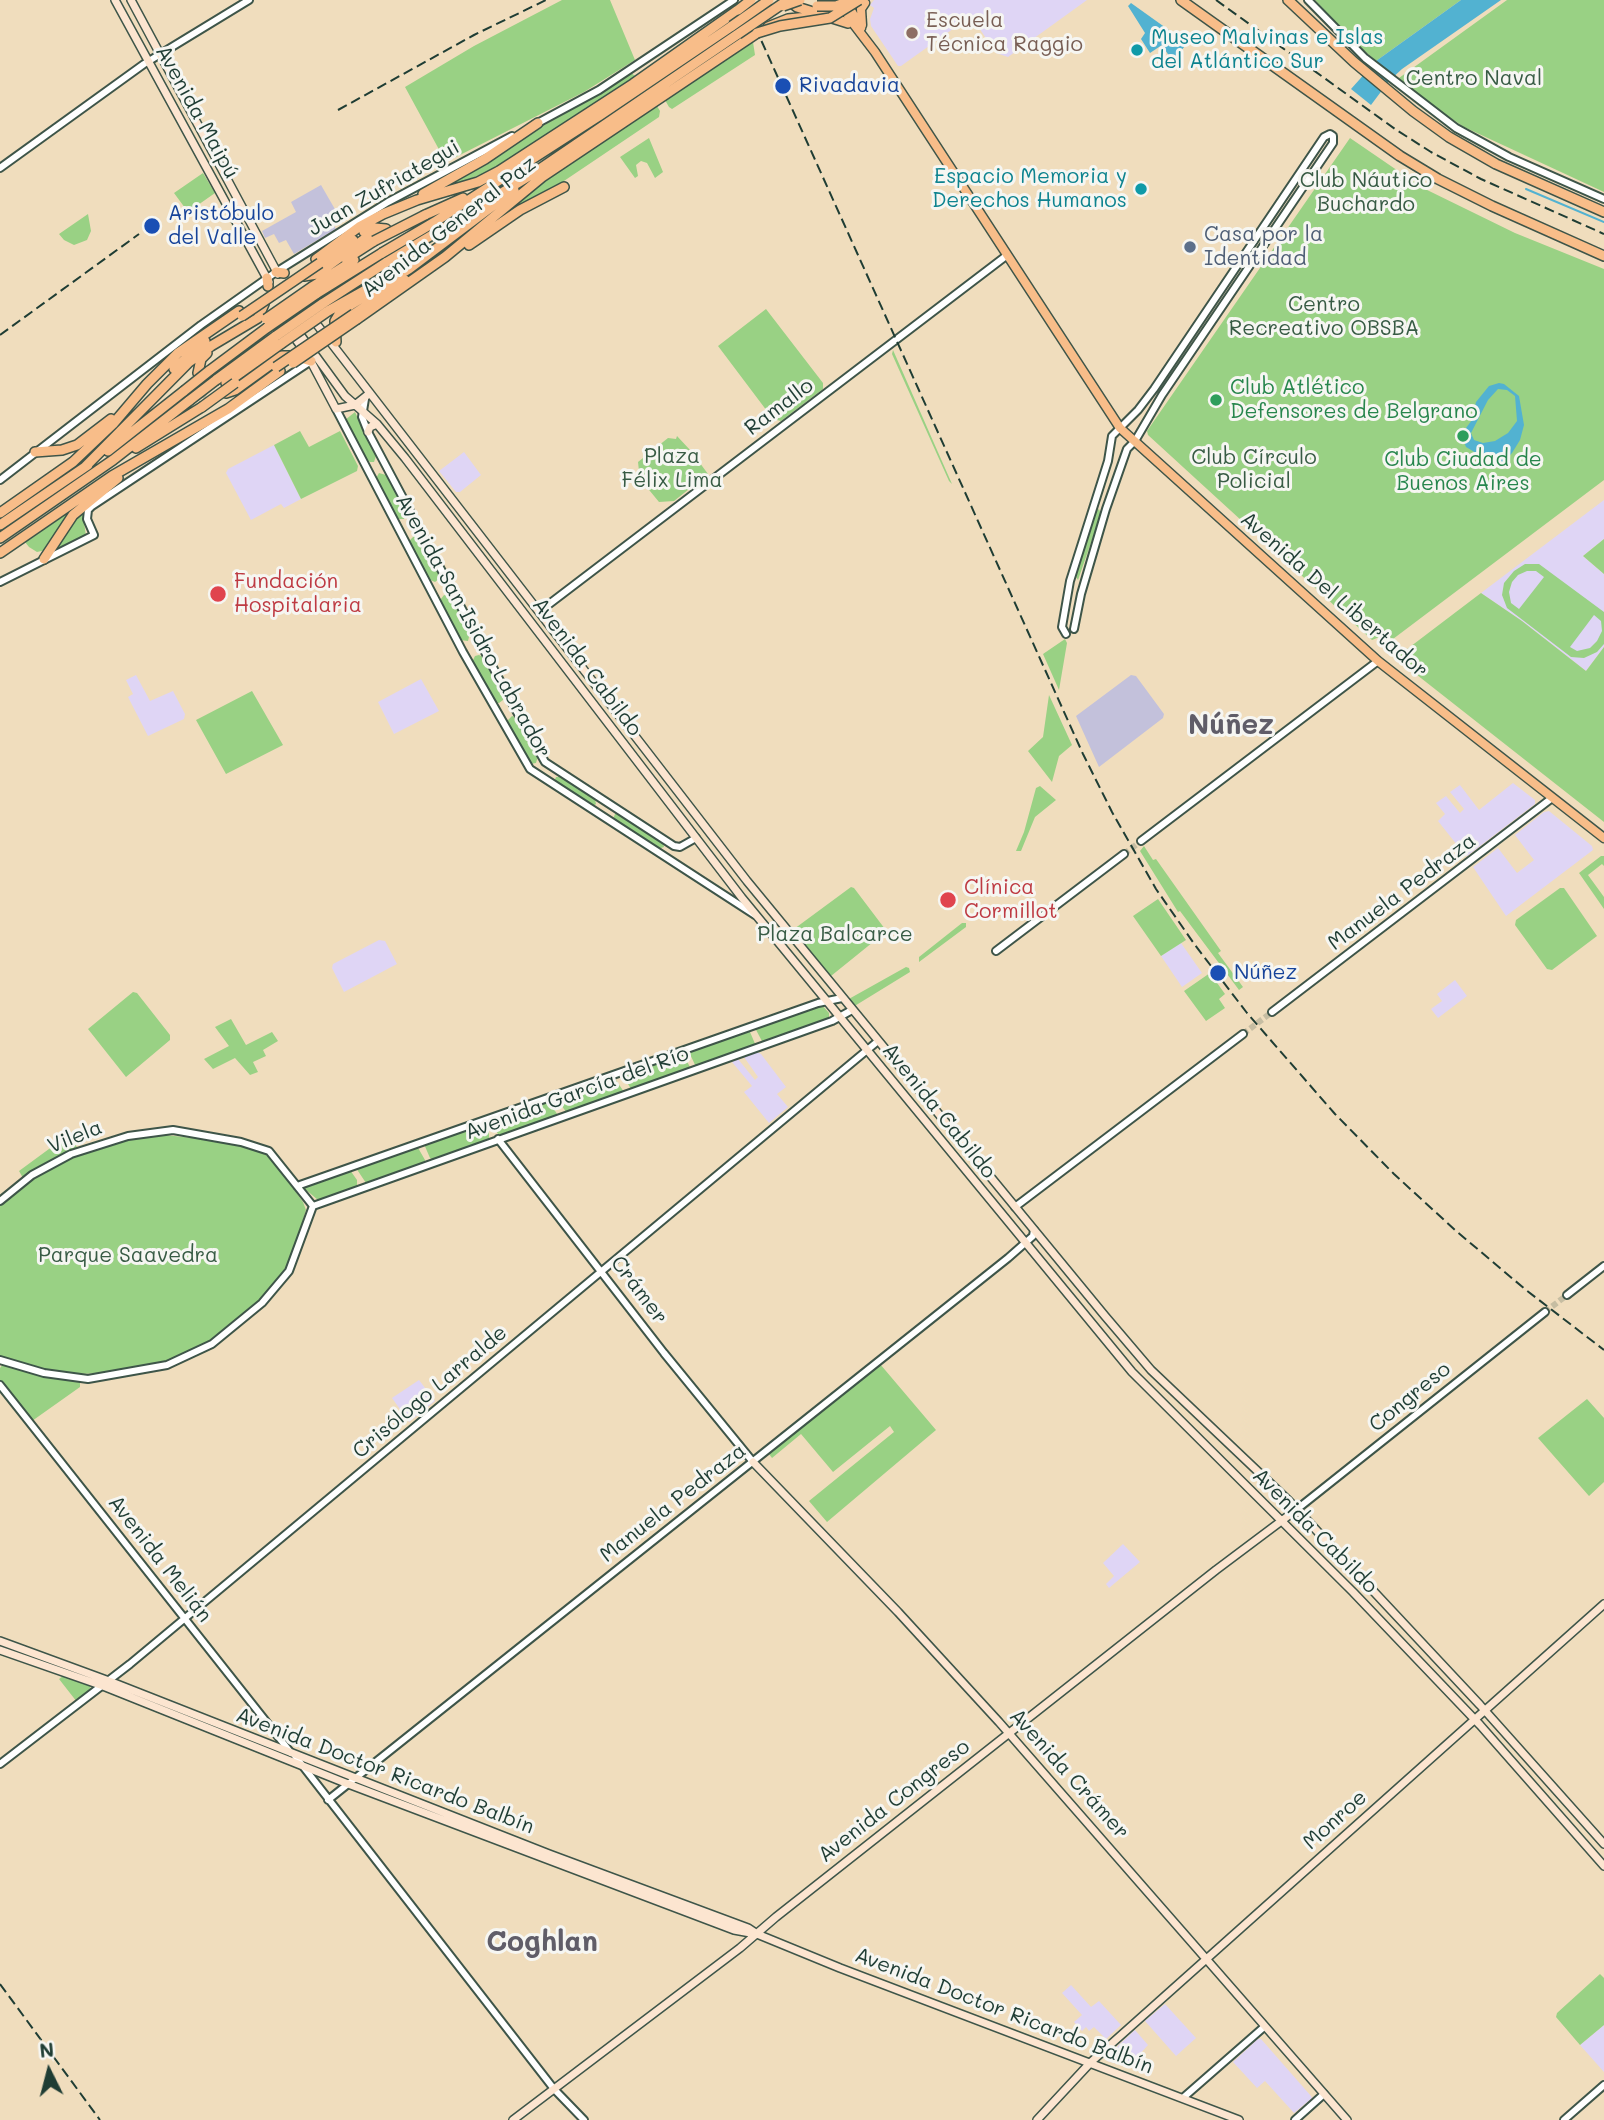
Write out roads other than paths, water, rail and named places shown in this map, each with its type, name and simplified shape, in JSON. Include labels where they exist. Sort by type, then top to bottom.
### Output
[{"type":"highway","name":"Avenida General Paz","points":[[661,81],[740,35],[769,0]]},
{"type":"highway","points":[[788,0],[797,7],[856,27]]},
{"type":"highway","name":"Avenida General Paz","points":[[0,513],[73,462],[113,424],[178,353],[318,261],[359,227],[404,204],[488,178],[635,87],[661,81],[706,56],[788,0]]},
{"type":"highway","points":[[772,10],[801,0],[817,6],[857,2]]},
{"type":"highway","points":[[1181,0],[1345,117],[1429,173],[1492,206],[1604,256]]},
{"type":"highway","name":"Avenida General Paz","points":[[0,553],[103,481],[228,409],[278,369],[445,257],[542,177],[646,103],[661,81],[683,59],[740,35],[824,20],[857,2]]},
{"type":"highway","points":[[1291,2],[1364,71],[1460,144],[1496,164],[1604,212]]},
{"type":"highway","points":[[683,59],[746,5]]},
{"type":"highway","name":"Avenida General Paz","points":[[661,81],[746,5]]},
{"type":"highway","points":[[758,32],[792,18],[827,15]]},
{"type":"highway","name":"Avenida General Paz","points":[[226,385],[279,339],[321,314],[387,262],[431,221],[497,183],[635,87]]},
{"type":"highway","name":"Avenida General Paz","points":[[431,221],[531,175],[646,103]]},
{"type":"highway","points":[[404,204],[485,159],[538,123]]},
{"type":"highway","points":[[355,316],[471,230],[531,175]]},
{"type":"highway","points":[[445,257],[468,246],[520,210],[564,187]]},
{"type":"highway","points":[[336,346],[335,321],[339,313],[395,279],[494,208]]},
{"type":"highway","points":[[302,278],[317,279],[379,240],[431,221]]},
{"type":"highway","points":[[318,261],[365,232],[379,240]]},
{"type":"highway","points":[[0,525],[85,467],[267,323],[379,240]]},
{"type":"highway","points":[[321,314],[394,274],[404,256],[404,268],[395,279]]},
{"type":"highway","points":[[85,467],[199,354],[258,318],[264,304]]},
{"type":"highway","points":[[127,423],[132,414],[182,361],[241,313]]},
{"type":"highway","points":[[199,354],[193,364],[196,375],[204,356],[267,323]]},
{"type":"highway","points":[[0,538],[278,352],[291,351],[307,360]]},
{"type":"highway","points":[[218,400],[231,398],[278,369]]},
{"type":"highway","points":[[35,452],[62,450],[82,442],[138,394]]},
{"type":"highway","points":[[113,460],[170,428],[197,404]]},
{"type":"highway","points":[[44,559],[78,509],[160,447]]},
{"type":"main road","name":"Avenida Maipú","points":[[115,0],[268,283]]},
{"type":"main road","name":"Avenida Maipú","points":[[131,0],[280,274]]},
{"type":"main road","points":[[856,27],[857,2]]},
{"type":"main road","name":"Avenida Del Libertador","points":[[857,2],[852,12],[856,27],[1120,428],[1378,661],[1604,838]]},
{"type":"main road","points":[[290,286],[297,293]]},
{"type":"main road","points":[[275,296],[279,306]]},
{"type":"main road","name":"Avenida Cabildo","points":[[321,314],[323,333],[336,346]]},
{"type":"main road","name":"Avenida Cabildo","points":[[321,314],[336,346],[368,396],[540,611],[747,881],[1146,1364],[1293,1511],[1484,1711],[1604,1844]]},
{"type":"main road","name":"Avenida Cabildo","points":[[335,410],[307,360],[297,335],[377,424],[696,838],[839,1018],[1139,1380],[1281,1519],[1474,1720],[1604,1866]]},
{"type":"main road","points":[[335,410],[359,407],[368,396]]},
{"type":"main road","points":[[368,432],[370,427],[377,424]]},
{"type":"main road","name":"Avenida Crámer","points":[[753,1462],[898,1612],[1009,1733],[1347,2120]]},
{"type":"main road","name":"Avenida Congreso","points":[[513,2120],[746,1943],[1293,1511]]},
{"type":"main road","name":"Monroe","points":[[1037,2120],[1091,2062],[1604,1604]]},
{"type":"main road","name":"Avenida Doctor Ricardo Balbín","points":[[0,1641],[743,1933],[757,1934]]},
{"type":"main road","name":"Avenida Doctor Ricardo Balbín","points":[[0,1650],[106,1683],[301,1765],[352,1781],[748,1928],[757,1934],[1239,2120]]},
{"type":"main road","points":[[743,1933],[746,1943]]},
{"type":"street","points":[[0,168],[149,61],[249,0]]},
{"type":"street","name":"Juan Zufriategui","points":[[0,480],[201,325],[268,283],[349,226],[444,171],[599,90],[734,0]]},
{"type":"street","points":[[1308,0],[1372,63],[1466,135],[1604,199]]},
{"type":"street","points":[[1066,634],[1062,627],[1070,581],[1111,450],[1112,436],[1138,410],[1324,137],[1330,134],[1333,136],[1333,143],[1147,418],[1135,441],[1126,449],[1081,594],[1074,629]]},
{"type":"street","points":[[1258,237],[1266,242]]},
{"type":"street","name":"Ramallo","points":[[540,611],[1006,256]]},
{"type":"street","points":[[0,582],[94,535],[86,514],[92,506],[307,360]]},
{"type":"street","name":"Avenida San Isidro Labrador","points":[[359,407],[368,432],[545,762],[669,843],[680,847],[696,838]]},
{"type":"street","name":"Avenida San Isidro Labrador","points":[[335,410],[463,652],[530,769],[757,916]]},
{"type":"street","points":[[1138,410],[1145,412],[1147,418]]},
{"type":"street","points":[[1111,450],[1114,458],[1122,459]]},
{"type":"street","points":[[1141,841],[1378,661]]},
{"type":"street","name":"Manuela Pedraza","points":[[1272,1012],[1552,798]]},
{"type":"street","points":[[996,951],[1124,853]]},
{"type":"street","name":"Avenida García del Río","points":[[297,1186],[826,1001],[842,998]]},
{"type":"street","name":"Avenida García del Río","points":[[313,1206],[839,1018],[852,1010]]},
{"type":"street","points":[[1015,1207],[1243,1034]]},
{"type":"street","name":"Crisólogo Larralde","points":[[0,1764],[106,1683],[878,1041]]},
{"type":"street","name":"Vilela","points":[[0,1201],[32,1175],[71,1154],[128,1136],[173,1130],[240,1142],[270,1151],[297,1186]]},
{"type":"street","name":"Crámer","points":[[498,1139],[664,1353],[753,1462]]},
{"type":"street","points":[[0,1361],[44,1373],[88,1378],[167,1366],[212,1344],[262,1303],[289,1271],[313,1206],[297,1186]]},
{"type":"street","name":"Manuela Pedraza","points":[[328,1800],[1026,1243],[1033,1236],[1034,1230]]},
{"type":"street","points":[[1567,1295],[1604,1266]]},
{"type":"street","name":"Congreso","points":[[1293,1511],[1545,1312]]},
{"type":"street","name":"Avenida Melián","points":[[0,1385],[554,2089],[584,2120]]},
{"type":"street","points":[[1184,2098],[1264,2027]]},
{"type":"street","points":[[1564,2120],[1604,2085]]},
{"type":"street","points":[[1295,2120],[1324,2094]]},
{"type":"water","points":[[1461,0],[1501,0],[1402,69],[1371,105],[1351,89],[1376,61]]},
{"type":"water","points":[[1131,3],[1187,43],[1173,62],[1162,45],[1150,53],[1141,39],[1145,33],[1128,6]]},
{"type":"water","points":[[1504,384],[1519,396],[1524,425],[1520,440],[1504,462],[1493,463],[1466,447],[1463,439],[1472,420],[1476,402],[1489,386]],"holes":[[[1498,389],[1507,390],[1515,396],[1517,421],[1508,433],[1495,441],[1483,443],[1474,440],[1471,433],[1488,400]]]},
{"type":"waterway","points":[[1526,189],[1604,222]]},
{"type":"tunnel","points":[[193,378],[202,393],[218,400]]},
{"type":"tunnel","points":[[1124,854],[1141,841]]},
{"type":"tunnel","points":[[1243,1034],[1272,1012]]},
{"type":"tunnel","points":[[1545,1312],[1567,1295]]},
{"type":"railway","points":[[338,110],[474,35],[546,0]]},
{"type":"railway","points":[[743,0],[1083,754],[1156,889],[1247,1013],[1335,1114],[1394,1174],[1455,1230],[1526,1290],[1604,1350]]},
{"type":"railway","points":[[1216,0],[1431,152],[1481,179],[1604,234]]},
{"type":"railway","points":[[0,335],[139,234]]},
{"type":"railway","points":[[0,1984],[100,2120]]},
{"type":"place","name":"Escuela Técnica Raggio","points":[[912,33]]},
{"type":"place","name":"Museo Malvinas e Islas del Atlántico Sur","points":[[1137,50]]},
{"type":"place","name":"Rivadavia","points":[[783,86]]},
{"type":"place","name":"Espacio Memoria y Derechos Humanos","points":[[1141,189]]},
{"type":"place","name":"Aristóbulo del Valle","points":[[152,226]]},
{"type":"place","name":"Casa por la Identidad","points":[[1190,247]]},
{"type":"place","name":"Club Atlético Defensores de Belgrano","points":[[1216,400]]},
{"type":"place","name":"Club Ciudad de Buenos Aires","points":[[1463,436]]},
{"type":"place","name":"Fundación Hospitalaria","points":[[218,594]]},
{"type":"place","name":"Clínica Cormillot","points":[[948,900]]},
{"type":"place","name":"Núñez","points":[[1218,973]]},
{"type":"district","name":"Núñez","points":[[1231,725]]},
{"type":"district","name":"Coghlan","points":[[542,1942]]},
{"type":"park label","name":"Centro Naval","points":[[1474,79]]},
{"type":"park label","name":"Club Náutico Buchardo","points":[[1366,193]]},
{"type":"park label","name":"Centro Recreativo OBSBA","points":[[1324,317]]},
{"type":"park label","name":"Plaza Félix Lima","points":[[672,469]]},
{"type":"park label","name":"Club Círculo Policial","points":[[1254,470]]},
{"type":"park label","name":"Plaza Balcarce","points":[[835,935]]},
{"type":"park label","name":"Parque Saavedra","points":[[128,1256]]}]
